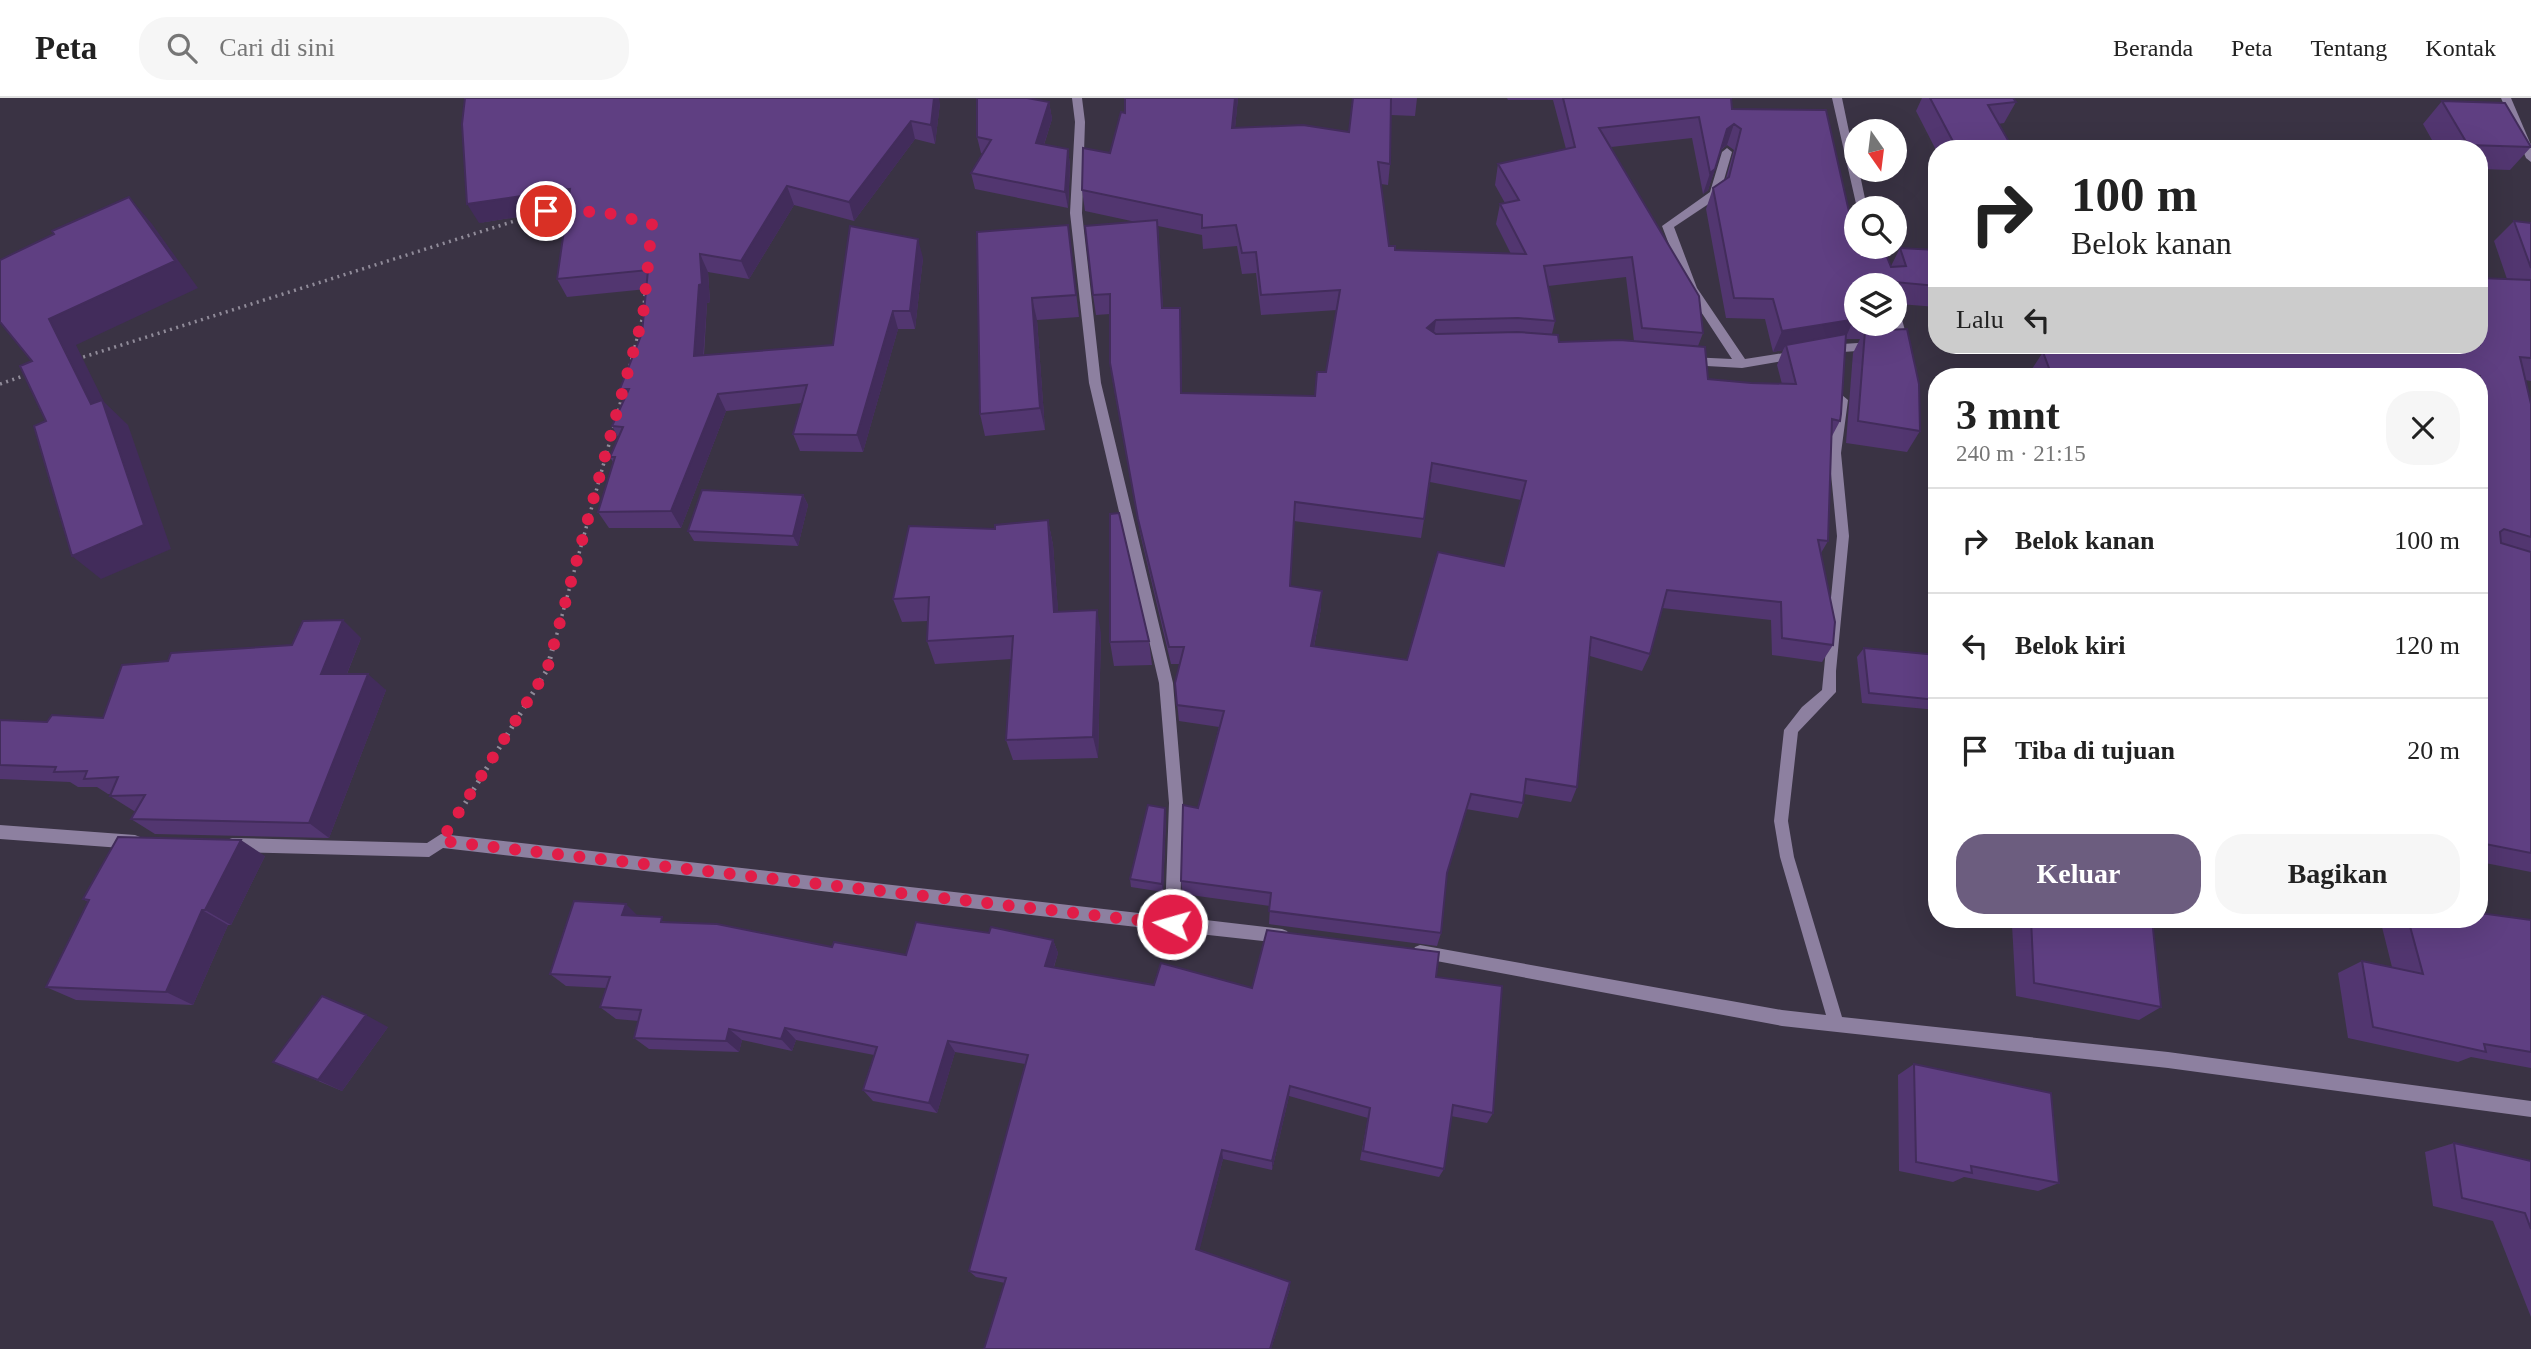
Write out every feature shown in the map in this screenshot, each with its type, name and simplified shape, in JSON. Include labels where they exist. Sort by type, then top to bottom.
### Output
[{"type":"street","points":[[1077,98],[1080,122],[1076,213],[1095,383],[1166,683],[1176,803],[1172,924]]},
{"type":"street","points":[[1837,98],[1860,196]]},
{"type":"street","points":[[2506,98],[2531,158]]},
{"type":"street","points":[[1727,152],[1716,194],[1668,226],[1692,289],[1742,364]]},
{"type":"street","points":[[1677,361],[1742,364],[1813,352],[1845,352],[1885,346],[1897,342],[1899,336]]},
{"type":"street","points":[[1836,1023],[1787,857],[1781,821],[1791,730],[1807,711],[1829,692],[1843,536],[1835,453],[1843,384]]},
{"type":"street","points":[[0,832],[149,844]]},
{"type":"street","points":[[216,845],[429,850],[441,841],[1294,937]]},
{"type":"street","points":[[1402,949],[1782,1017],[2179,1061],[2531,1109]]},
{"type":"path","points":[[66,363],[546,211],[581,211]]},
{"type":"path","points":[[629,369],[643,316],[647,276]]},
{"type":"path","points":[[0,384],[40,371]]},
{"type":"path","points":[[441,841],[547,670],[626,383]]},
{"type":"building","points":[[465,98],[934,98],[931,125],[911,121],[849,202],[787,186],[741,261],[700,254],[702,284],[699,285],[694,356],[833,345],[850,226],[918,239],[910,311],[893,311],[857,435],[793,434],[807,385],[718,394],[671,511],[598,512],[615,457],[610,457],[623,427],[612,426],[629,389],[620,389],[642,333],[648,270],[557,279],[570,189],[467,204],[462,124]]},
{"type":"building","points":[[977,98],[1027,98],[1049,102],[1036,143],[1068,149],[1065,192],[971,173],[991,140],[977,137]]},
{"type":"building","points":[[1125,98],[1235,98],[1232,128],[1303,125],[1349,132],[1353,98],[1391,98],[1390,164],[1378,162],[1389,246],[1395,246],[1395,250],[1526,254],[1500,204],[1519,200],[1498,164],[1575,147],[1563,98],[1731,98],[1732,109],[1826,110],[1845,196],[1844,259],[1888,259],[1891,267],[1906,266],[1904,259],[1907,259],[1907,248],[1928,250],[1928,285],[1907,283],[1907,273],[1844,273],[1844,321],[1782,331],[1773,299],[1734,298],[1713,188],[1729,177],[1741,129],[1734,124],[1727,129],[1715,169],[1710,173],[1699,117],[1599,128],[1699,296],[1703,333],[1642,328],[1632,257],[1544,266],[1555,321],[1518,318],[1436,320],[1427,328],[1436,334],[1518,332],[1558,335],[1559,342],[1620,340],[1705,347],[1708,379],[1796,384],[1786,345],[1844,334],[1840,421],[1832,419],[1828,541],[1818,540],[1835,622],[1833,645],[1782,638],[1781,602],[1667,590],[1650,654],[1591,637],[1577,787],[1526,779],[1523,803],[1471,794],[1447,873],[1441,933],[1269,911],[1271,893],[1181,881],[1183,805],[1198,808],[1224,711],[1177,705],[1175,683],[1184,647],[1169,647],[1138,519],[1110,363],[1110,294],[1093,295],[1085,226],[1157,220],[1162,308],[1180,308],[1181,393],[1315,396],[1317,372],[1326,372],[1340,290],[1261,295],[1256,252],[1242,253],[1236,225],[1202,228],[1202,215],[1082,190],[1083,148],[1110,153],[1121,112],[1125,113]],"holes":[[[1432,463],[1526,481],[1504,566],[1438,552],[1407,660],[1311,646],[1322,591],[1290,586],[1295,502],[1424,519]]]},
{"type":"building","points":[[1930,98],[2013,98],[2016,102],[1988,105],[2008,140],[1952,140]]},
{"type":"building","points":[[2442,101],[2505,103],[2531,147],[2488,146],[2488,140],[2465,140]]},
{"type":"building","points":[[129,197],[175,261],[49,319],[91,404],[102,400],[144,525],[72,556],[34,426],[46,421],[20,366],[32,361],[0,322],[0,260],[54,234],[52,231]]},
{"type":"building","points":[[2514,221],[2531,223],[2531,268]]},
{"type":"building","points":[[1068,225],[1076,295],[1032,298],[1040,408],[980,414],[977,232]]},
{"type":"building","points":[[2488,278],[2531,280],[2531,358],[2520,357],[2531,404],[2531,537],[2504,529],[2500,532],[2501,543],[2531,552],[2531,853],[2488,845],[2488,368],[2049,368],[2044,354],[2488,354]]},
{"type":"building","points":[[1907,329],[1919,384],[1920,431],[1858,421],[1865,336],[1907,336]]},
{"type":"building","points":[[702,490],[803,495],[793,536],[688,531]]},
{"type":"building","points":[[1119,513],[1149,641],[1110,642],[1110,514]]},
{"type":"building","points":[[1048,520],[1054,612],[1097,610],[1093,737],[1006,740],[1013,636],[927,641],[929,597],[893,599],[909,526],[995,529],[995,525]]},
{"type":"building","points":[[343,620],[321,674],[368,674],[309,823],[131,819],[145,795],[110,796],[118,777],[84,779],[87,771],[54,772],[56,767],[0,765],[0,720],[47,722],[52,715],[103,718],[122,665],[168,661],[171,653],[292,645],[303,621]]},
{"type":"building","points":[[1864,648],[1928,654],[1928,699],[1869,693]]},
{"type":"building","points":[[1148,805],[1165,808],[1162,884],[1130,879]]},
{"type":"building","points":[[118,837],[241,840],[205,910],[202,910],[166,992],[46,987],[89,900],[83,899]]},
{"type":"building","points":[[574,901],[626,904],[622,915],[662,917],[661,922],[717,924],[832,947],[834,942],[906,955],[916,922],[989,933],[991,927],[1053,940],[1045,966],[1154,985],[1161,963],[1252,988],[1267,930],[1439,952],[1436,977],[1502,986],[1493,1113],[1453,1105],[1444,1169],[1363,1151],[1370,1108],[1290,1086],[1272,1161],[1222,1150],[1196,1249],[1290,1282],[1270,1349],[984,1349],[1006,1278],[969,1271],[1028,1055],[948,1041],[929,1103],[863,1090],[877,1047],[785,1028],[781,1039],[729,1029],[726,1041],[634,1038],[641,1010],[600,1007],[610,977],[550,974]]},
{"type":"building","points":[[2488,914],[2531,920],[2531,1052],[2484,1044],[2486,1052],[2373,1027],[2362,961],[2423,974],[2410,928],[2488,928]]},
{"type":"building","points":[[2031,928],[2153,928],[2161,1007],[2034,983]]},
{"type":"building","points":[[322,996],[366,1015],[318,1080],[273,1062]]},
{"type":"building","points":[[1914,1064],[2051,1093],[2059,1183],[1971,1166],[1972,1173],[1916,1162]]},
{"type":"building","points":[[2454,1143],[2531,1161],[2531,1229],[2525,1213],[2462,1198]]},
{"type":"route","points":[[546,211],[604,212],[652,224],[643,316],[547,670],[441,841],[1172,924]]}]
